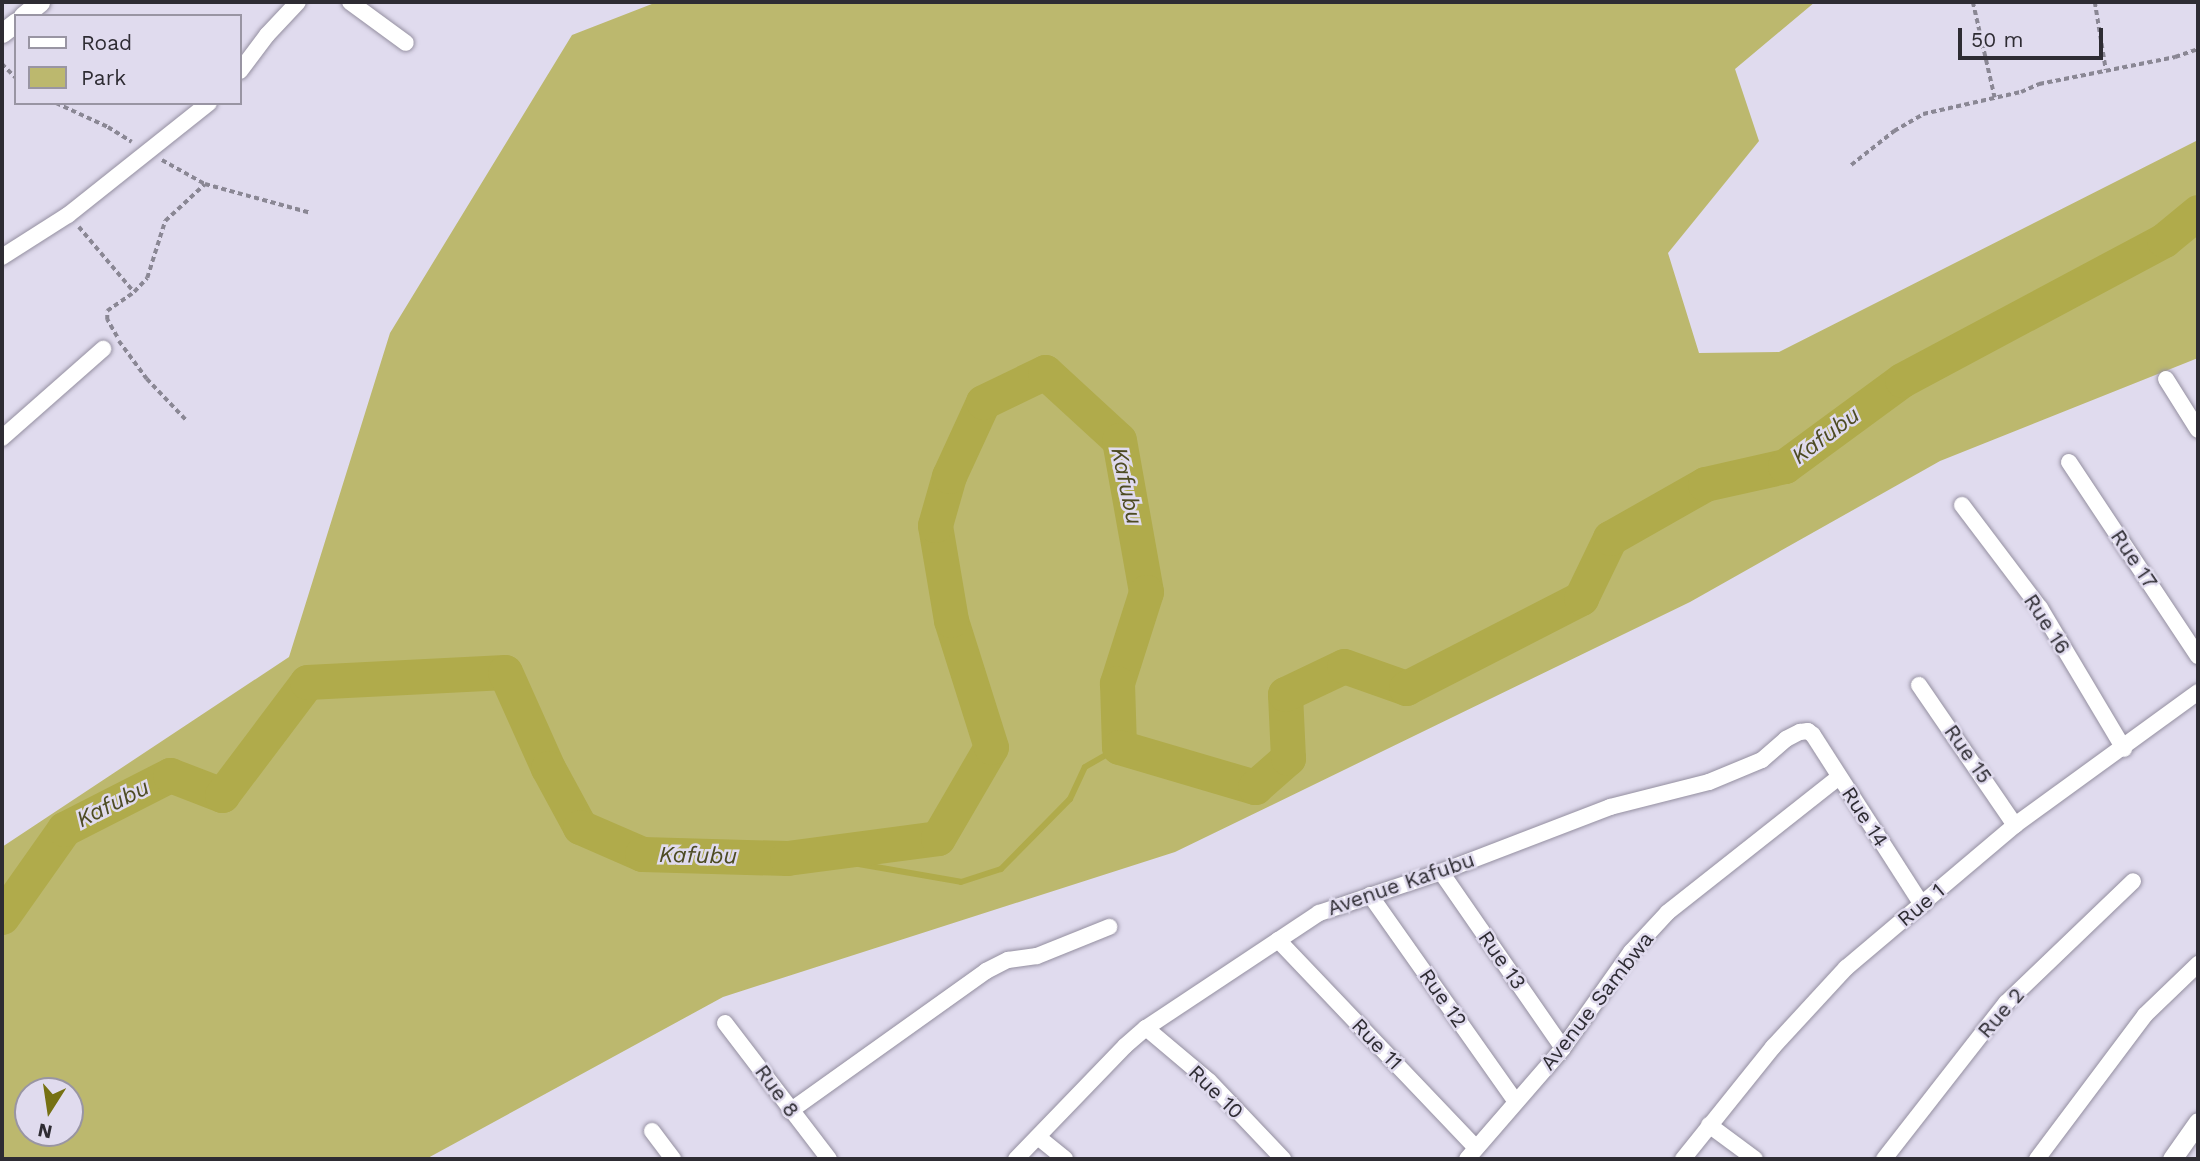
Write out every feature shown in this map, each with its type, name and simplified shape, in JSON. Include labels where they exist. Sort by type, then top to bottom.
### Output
[{"type":"street","points":[[25,14],[40,2]]},
{"type":"street","points":[[242,68],[267,35],[298,2]]},
{"type":"street","points":[[350,2],[405,43]]},
{"type":"street","points":[[2,257],[68,215],[150,153],[207,105]]},
{"type":"street","points":[[2,438],[103,349]]},
{"type":"street","points":[[2166,379],[2198,430]]},
{"type":"street","name":"Rue 17","points":[[2069,462],[2198,656]]},
{"type":"street","name":"Rue 16","points":[[1962,505],[2039,608],[2124,749]]},
{"type":"street","name":"Rue 15","points":[[1919,685],[2015,825]]},
{"type":"street","name":"Rue 1","points":[[1683,1159],[1773,1047],[1846,968],[2015,825],[2124,749],[2198,692]]},
{"type":"street","name":"Rue 14","points":[[1808,731],[1922,905]]},
{"type":"street","name":"Avenue Kafubu","points":[[1016,1159],[1146,1028],[1319,912],[1441,872],[1610,807],[1709,782],[1762,760],[1786,739],[1808,731]]},
{"type":"street","name":"Avenue Sambwa","points":[[1471,1154],[1563,1048],[1631,952],[1668,912],[1839,778]]},
{"type":"street","name":"Rue 13","points":[[1441,872],[1563,1048]]},
{"type":"street","name":"Rue 2","points":[[1884,1159],[2006,1003],[2133,881]]},
{"type":"street","name":"Rue 12","points":[[1370,895],[1516,1102]]},
{"type":"street","points":[[790,1111],[986,971],[1008,960],[1037,956],[1110,927]]},
{"type":"street","name":"Rue 11","points":[[1278,940],[1471,1154]]},
{"type":"street","points":[[2037,1159],[2145,1015],[2198,964]]},
{"type":"street","name":"Rue 8","points":[[725,1023],[829,1159]]},
{"type":"street","name":"Rue 10","points":[[1146,1028],[1209,1081],[1283,1159]]},
{"type":"street","points":[[2172,1159],[2198,1122]]},
{"type":"street","points":[[1709,1125],[1755,1159]]},
{"type":"street","points":[[652,1131],[673,1159]]},
{"type":"street","points":[[1038,1137],[1065,1159]]},
{"type":"path","points":[[1973,2],[1995,98]]},
{"type":"path","points":[[2095,2],[2106,70]]},
{"type":"path","points":[[1851,164],[1894,131],[1923,114],[2106,70],[2175,57],[2198,49]]},
{"type":"path","points":[[59,105],[108,127],[205,184],[311,214]]},
{"type":"path","points":[[186,420],[153,387],[118,340],[107,320],[107,311],[134,292],[147,278],[166,221],[205,184]]},
{"type":"path","points":[[68,215],[134,292]]},
{"type":"path","points":[[103,349],[118,340]]},
{"type":"green space","points":[[657,2],[1815,2],[1735,69],[1759,141],[1668,253],[1699,353],[1779,352],[2198,140],[2198,358],[1940,461],[1690,602],[1175,852],[723,997],[426,1159],[2,1159],[2,847],[289,657],[390,333],[572,35]]},
{"type":"waterway","name":"Kafubu","points":[[2,917],[64,829],[170,775],[222,795],[307,682],[505,672],[548,768],[580,827],[642,854],[787,858],[938,838],[991,747],[951,620],[935,525],[949,476],[983,402],[1045,372],[1119,440],[1146,592],[1117,683],[1119,747],[1255,787],[1288,758],[1285,694],[1344,666],[1406,688],[1581,598],[1610,538],[1705,484],[1785,466],[1902,380],[2164,240],[2198,212]]},
{"type":"waterway","points":[[807,855],[961,882],[1001,869],[1070,799],[1085,767],[1119,747]]}]
